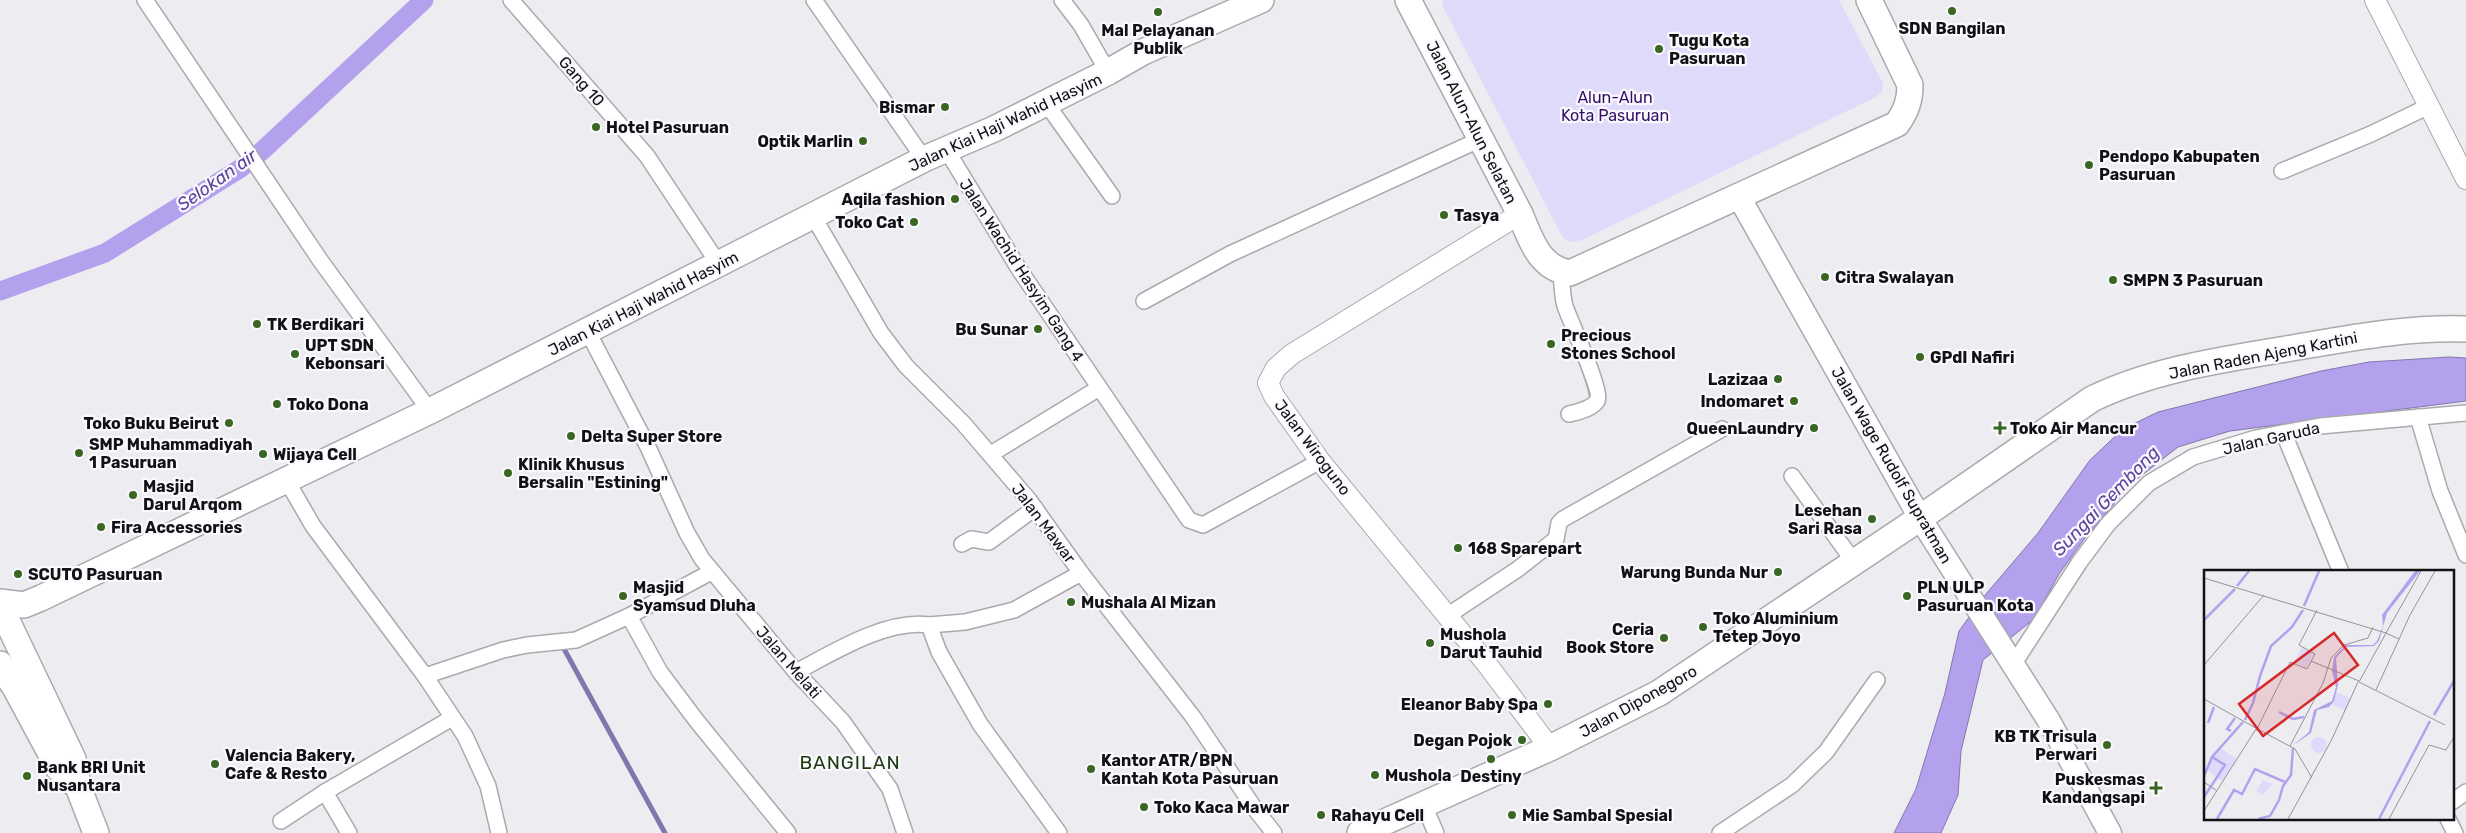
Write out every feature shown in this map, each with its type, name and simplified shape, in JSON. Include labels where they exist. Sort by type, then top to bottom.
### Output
[{"type":"main road","name":"Jalan Kiai Haji Wahid Hasyim","points":[[6,620],[588,332],[718,262],[935,154],[994,129],[1108,72],[1142,52],[1261,0]]},
{"type":"main road","name":"Jalan Alun-Alun Selatan","points":[[1408,0],[1520,214],[1533,246],[1544,262],[1560,272]]},
{"type":"main road","points":[[1560,272],[1570,273],[1897,124],[1906,112],[1910,99],[1910,85],[1900,59],[1869,0]]},
{"type":"main road","name":"Jalan Wage Rudolf Supratman","points":[[1739,197],[1920,518],[2048,721],[2110,833]]},
{"type":"main road","name":"Jalan Raden Ajeng Kartini","points":[[1920,518],[2092,399],[2110,390],[2157,375],[2208,362],[2402,330],[2466,329]]},
{"type":"main road","name":"Jalan Diponegoro","points":[[1360,833],[1550,748],[1659,693],[1920,518]]},
{"type":"main road","points":[[6,620],[73,760],[79,789],[96,833]]},
{"type":"main road","points":[[0,664],[16,689],[59,770],[79,789]]},
{"type":"street","points":[[145,0],[246,153],[320,260],[430,411]]},
{"type":"street","name":"Gang 10","points":[[511,0],[647,156],[718,262]]},
{"type":"street","name":"Jalan Wachid Hasyim Gang 4","points":[[814,0],[935,154],[1019,269],[1181,510],[1195,524],[1204,525],[1320,461]]},
{"type":"street","points":[[1062,0],[1081,25],[1108,72]]},
{"type":"street","points":[[2376,0],[2466,179]]},
{"type":"street","points":[[1046,103],[1112,196]]},
{"type":"street","points":[[2282,171],[2371,134],[2429,106]]},
{"type":"street","points":[[1144,301],[1230,254],[1481,139]]},
{"type":"street","name":"Jalan Wiroguno","points":[[1520,214],[1292,354],[1276,368],[1270,378],[1269,388],[1320,461],[1447,616],[1550,748]]},
{"type":"street","name":"Jalan Mawar","points":[[813,216],[881,333],[906,366],[991,454],[1035,508],[1081,574],[1193,717],[1255,809],[1274,833]]},
{"type":"street","points":[[1560,272],[1564,304],[1594,378],[1598,399],[1597,402],[1586,409],[1569,414]]},
{"type":"street","name":"Jalan Melati","points":[[588,332],[648,447],[687,532],[711,572],[740,603],[796,672],[843,722],[890,789],[905,833]]},
{"type":"street","points":[[991,454],[1100,388]]},
{"type":"street","name":"Jalan Garuda","points":[[2010,660],[2108,524],[2149,483],[2193,457],[2256,438],[2320,426],[2466,413]]},
{"type":"street","points":[[2418,417],[2440,491],[2466,555]]},
{"type":"street","points":[[1447,616],[1518,569],[1556,539],[1559,523],[1563,520],[1722,429]]},
{"type":"street","points":[[2284,434],[2340,570]]},
{"type":"street","points":[[1792,476],[1854,562]]},
{"type":"street","points":[[287,481],[313,526],[425,676],[464,736],[488,786],[499,833]]},
{"type":"street","points":[[962,544],[971,539],[988,542],[1035,508]]},
{"type":"street","points":[[425,676],[503,650],[527,645],[576,640],[629,616],[711,572]]},
{"type":"street","points":[[796,672],[858,641],[889,630],[918,624],[936,625],[972,621],[1014,610],[1081,574]]},
{"type":"street","points":[[629,616],[660,672],[696,720],[788,833]]},
{"type":"street","points":[[936,625],[939,652],[980,724],[1059,833]]},
{"type":"street","points":[[1720,833],[1792,785],[1826,752],[1877,680]]},
{"type":"street","points":[[281,821],[325,792],[452,718]]},
{"type":"street","points":[[325,792],[349,833]]},
{"type":"street","points":[[2454,801],[2466,792]]},
{"type":"street","points":[[1424,803],[1436,833]]},
{"type":"street","points":[[2448,820],[2455,833]]},
{"type":"green space","name":"Alun-Alun Kota Pasuruan","points":[[1442,0],[1839,0],[1883,83],[1882,92],[1876,97],[1582,240],[1571,242],[1563,238],[1442,5]]},
{"type":"water","name":"Sungai Gembong","points":[[2449,357],[2466,358],[2466,401],[2230,431],[2178,447],[2132,483],[2085,538],[2059,574],[2034,619],[1983,660],[1961,751],[1958,795],[1941,833],[1894,833],[1916,789],[1945,693],[1959,631],[1986,594],[2038,533],[2090,460],[2123,429],[2158,412],[2321,371],[2369,362]]},
{"type":"waterway","name":"Selokan air","points":[[0,291],[105,253],[241,168],[263,150],[424,0]]},
{"type":"waterway","points":[[563,647],[665,833]]},
{"type":"place","name":"SDN Bangilan","points":[[1952,11]]},
{"type":"place","name":"Mal Pelayanan Publik","points":[[1158,12]]},
{"type":"place","name":"Tugu Kota Pasuruan","points":[[1659,49]]},
{"type":"place","name":"Bismar","points":[[945,107]]},
{"type":"place","name":"Hotel Pasuruan","points":[[596,127]]},
{"type":"place","name":"Optik Marlin","points":[[863,141]]},
{"type":"place","name":"Pendopo Kabupaten Pasuruan","points":[[2089,165]]},
{"type":"place","name":"Aqila fashion","points":[[955,199]]},
{"type":"place","name":"Tasya","points":[[1444,215]]},
{"type":"place","name":"Toko Cat","points":[[914,222]]},
{"type":"place","name":"Citra Swalayan","points":[[1825,277]]},
{"type":"place","name":"SMPN 3 Pasuruan","points":[[2113,280]]},
{"type":"place","name":"TK Berdikari","points":[[257,324]]},
{"type":"place","name":"Bu Sunar","points":[[1038,329]]},
{"type":"place","name":"Precious Stones School","points":[[1551,344]]},
{"type":"place","name":"UPT SDN Kebonsari","points":[[295,354]]},
{"type":"place","name":"GPdI Nafiri","points":[[1920,357]]},
{"type":"place","name":"Lazizaa","points":[[1778,379]]},
{"type":"place","name":"Indomaret","points":[[1794,401]]},
{"type":"place","name":"Toko Dona","points":[[277,404]]},
{"type":"place","name":"Toko Buku Beirut","points":[[229,423]]},
{"type":"place","name":"QueenLaundry","points":[[1814,428]]},
{"type":"place","name":"Toko Air Mancur","points":[[2000,428]]},
{"type":"place","name":"Delta Super Store","points":[[571,436]]},
{"type":"place","name":"SMP Muhammadiyah 1 Pasuruan","points":[[79,453]]},
{"type":"place","name":"Wijaya Cell","points":[[263,454]]},
{"type":"place","name":"Klinik Khusus Bersalin \"Estining\"","points":[[508,473]]},
{"type":"place","name":"Masjid Darul Arqom","points":[[133,495]]},
{"type":"place","name":"Lesehan Sari Rasa","points":[[1872,519]]},
{"type":"place","name":"Fira Accessories","points":[[101,527]]},
{"type":"place","name":"168 Sparepart","points":[[1458,548]]},
{"type":"place","name":"Warung Bunda Nur","points":[[1778,572]]},
{"type":"place","name":"SCUTO Pasuruan","points":[[18,574]]},
{"type":"place","name":"Masjid Syamsud Dluha","points":[[623,596]]},
{"type":"place","name":"PLN ULP Pasuruan Kota","points":[[1907,596]]},
{"type":"place","name":"Mushala Al Mizan","points":[[1071,602]]},
{"type":"place","name":"Toko Aluminium Tetep Joyo","points":[[1703,627]]},
{"type":"place","name":"Ceria Book Store","points":[[1664,638]]},
{"type":"place","name":"Mushola Darut Tauhid","points":[[1430,643]]},
{"type":"place","name":"Eleanor Baby Spa","points":[[1548,704]]},
{"type":"place","name":"Degan Pojok","points":[[1522,740]]},
{"type":"place","name":"KB TK Trisula Perwari","points":[[2107,745]]},
{"type":"place","name":"Destiny","points":[[1491,759]]},
{"type":"place","name":"Valencia Bakery, Cafe & Resto","points":[[215,764]]},
{"type":"place","name":"Kantor ATR/BPN Kantah Kota Pasuruan","points":[[1091,769]]},
{"type":"place","name":"Mushola","points":[[1375,775]]},
{"type":"place","name":"Bank BRI Unit Nusantara","points":[[27,776]]},
{"type":"place","name":"Puskesmas Kandangsapi","points":[[2156,788]]},
{"type":"place","name":"Toko Kaca Mawar","points":[[1144,807]]},
{"type":"place","name":"Rahayu Cell","points":[[1321,815]]},
{"type":"place","name":"Mie Sambal Spesial","points":[[1512,815]]},
{"type":"district","name":"BANGILAN","points":[[850,762]]}]
